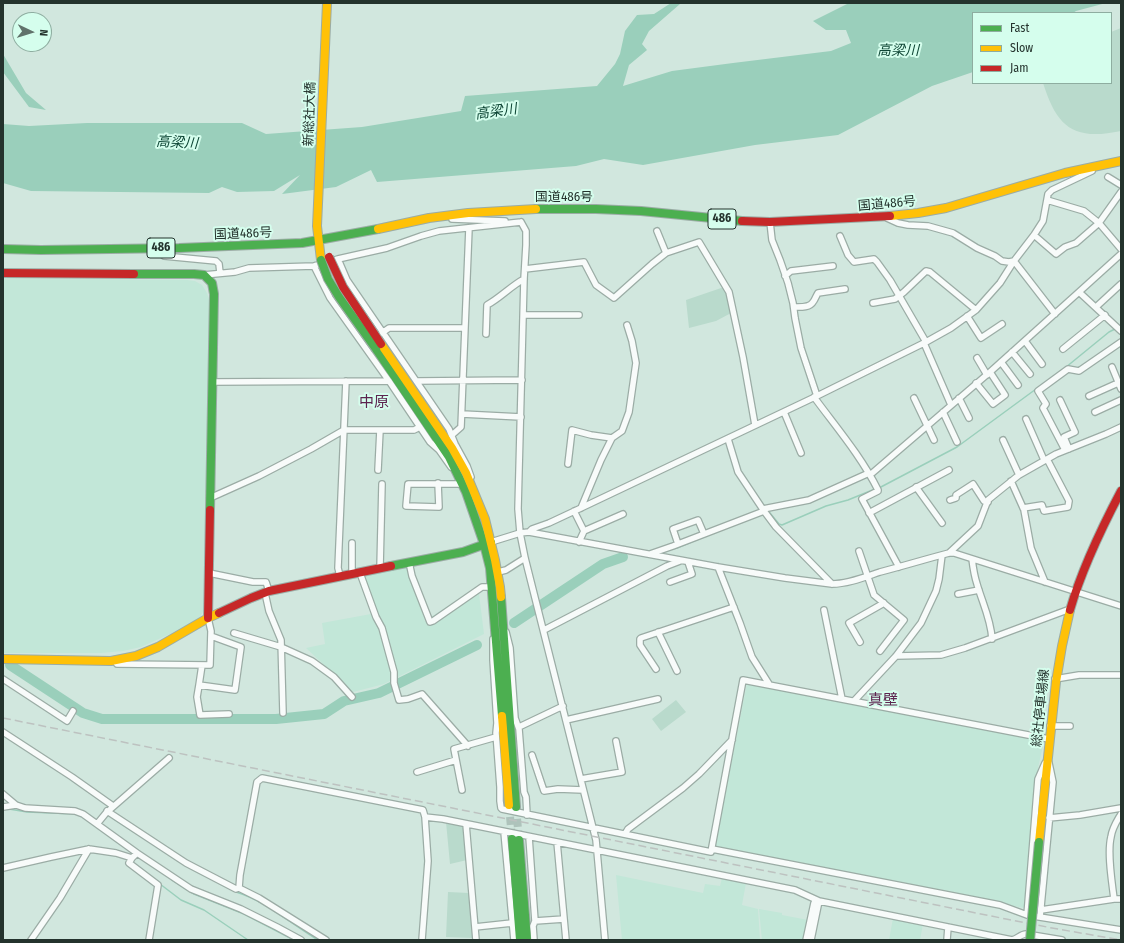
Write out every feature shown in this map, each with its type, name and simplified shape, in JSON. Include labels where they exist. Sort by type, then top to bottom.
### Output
[{"type":"main road","name":"新総社大橋","points":[[318,241],[317,226],[327,3]]},
{"type":"main road","name":"国道486号","points":[[3,249],[49,250],[289,244],[318,241],[429,218],[476,212],[530,209],[641,211],[731,220],[770,222],[885,216],[918,213],[946,208],[1065,174],[1121,161]]},
{"type":"main road","points":[[318,241],[325,259],[378,347],[449,457],[488,543],[498,572],[499,622],[513,806]]},
{"type":"main road","points":[[3,273],[204,275],[212,283],[214,294],[208,618]]},
{"type":"main road","points":[[378,347],[452,448],[466,473],[485,519],[492,587],[499,622]]},
{"type":"main road","name":"総社停車場線","points":[[1030,940],[1050,726],[1062,644],[1070,609],[1094,545],[1121,491]]},
{"type":"main road","points":[[3,659],[114,660],[136,656],[158,647],[208,618],[267,592],[463,552],[488,543]]},
{"type":"main road","points":[[520,940],[515,840],[527,940]]},
{"type":"street","points":[[529,532],[532,529],[549,523],[816,397],[925,343],[951,328],[976,310],[1000,283],[1043,221],[1048,194],[1052,190],[1094,170],[1096,166]]},
{"type":"street","points":[[1108,177],[1121,185]]},
{"type":"street","points":[[1034,235],[1056,254],[1065,247],[1076,242],[1099,223],[1121,192]]},
{"type":"street","points":[[1047,200],[1084,211],[1099,223],[1121,249]]},
{"type":"street","points":[[885,216],[898,223],[928,226],[954,233],[1002,261],[1014,261]]},
{"type":"street","points":[[429,218],[521,222]]},
{"type":"street","points":[[204,275],[235,272],[249,268],[314,266],[387,248],[439,231],[521,222]]},
{"type":"street","points":[[521,222],[526,231],[526,245],[518,508],[520,533],[593,828],[597,850],[605,940]]},
{"type":"street","points":[[770,222],[772,240],[780,260],[794,307],[801,348],[816,397],[870,474],[877,488],[878,491],[862,499],[899,567]]},
{"type":"street","points":[[452,435],[461,427],[469,228]]},
{"type":"street","points":[[657,230],[666,253]]},
{"type":"street","points":[[840,236],[848,255],[854,262],[875,260],[890,280],[925,343],[951,405]]},
{"type":"street","points":[[525,269],[584,262],[596,285],[614,298],[666,253],[699,242],[729,292],[743,357],[755,426]]},
{"type":"street","points":[[156,248],[164,256],[216,261],[219,264],[220,273]]},
{"type":"street","points":[[648,554],[678,544],[763,510],[809,500],[870,474],[988,374],[1121,254]]},
{"type":"street","points":[[338,259],[347,280],[449,428],[470,474],[472,488]]},
{"type":"street","points":[[1014,261],[1055,314]]},
{"type":"street","points":[[314,266],[330,298],[430,442],[439,450],[457,474]]},
{"type":"street","points":[[785,276],[791,271],[833,266]]},
{"type":"street","points":[[873,303],[895,299],[926,271],[928,271],[976,310]]},
{"type":"street","points":[[486,334],[487,305],[496,300],[524,278]]},
{"type":"street","points":[[1096,307],[1121,284]]},
{"type":"street","points":[[794,307],[808,306],[813,302],[818,293],[845,290]]},
{"type":"street","points":[[1079,292],[1119,328]]},
{"type":"street","points":[[524,315],[579,315]]},
{"type":"street","points":[[1063,349],[1105,315]]},
{"type":"street","points":[[967,316],[981,338],[1002,324]]},
{"type":"street","points":[[581,508],[612,438],[622,431],[627,418],[631,400],[636,358],[627,326]]},
{"type":"street","points":[[382,332],[389,328],[464,328]]},
{"type":"street","points":[[1025,341],[1042,364]]},
{"type":"street","points":[[1067,450],[1043,408],[1046,404],[1038,391],[1068,369],[1079,371],[1121,342]]},
{"type":"street","points":[[1012,352],[1030,374]]},
{"type":"street","points":[[976,384],[993,404],[1005,395],[977,358]]},
{"type":"street","points":[[1001,362],[1018,385]]},
{"type":"street","points":[[1089,396],[1119,381],[1112,367]]},
{"type":"street","points":[[417,381],[522,380]]},
{"type":"street","points":[[340,576],[338,568],[346,381]]},
{"type":"street","points":[[212,382],[389,381]]},
{"type":"street","points":[[914,398],[934,440]]},
{"type":"street","points":[[959,398],[970,418]]},
{"type":"street","points":[[1060,400],[1075,432],[1064,437],[1067,450]]},
{"type":"street","points":[[1095,412],[1121,400]]},
{"type":"street","points":[[784,412],[802,453]]},
{"type":"street","points":[[943,412],[957,442]]},
{"type":"street","points":[[462,414],[521,417]]},
{"type":"street","points":[[1023,508],[1042,505],[1044,511],[1068,507],[1069,501],[1026,419]]},
{"type":"street","points":[[210,498],[259,476],[344,430],[414,430],[420,427]]},
{"type":"street","points":[[949,553],[978,526],[988,500],[1019,475],[1046,459],[1121,427]]},
{"type":"street","points":[[378,470],[380,430]]},
{"type":"street","points":[[568,464],[572,430],[612,438]]},
{"type":"street","points":[[728,439],[738,472],[763,510],[776,527],[832,584]]},
{"type":"street","points":[[1004,440],[1019,475]]},
{"type":"street","points":[[869,512],[949,470]]},
{"type":"street","points":[[1011,481],[1023,508],[1031,548],[1045,582]]},
{"type":"street","points":[[380,568],[382,484]]},
{"type":"street","points":[[438,484],[439,507],[406,506],[408,484],[438,484],[462,484]]},
{"type":"street","points":[[950,500],[956,498],[956,495],[973,484],[984,500],[988,502]]},
{"type":"street","points":[[916,487],[942,523]]},
{"type":"street","points":[[574,511],[584,531]]},
{"type":"street","points":[[579,542],[584,531],[623,514]]},
{"type":"street","points":[[678,544],[673,530],[698,520],[704,534]]},
{"type":"street","points":[[488,543],[520,533],[529,532],[688,562],[832,584],[838,584],[949,553],[954,553],[1121,606]]},
{"type":"street","points":[[352,543],[356,573],[382,628],[394,672],[398,700],[408,699],[422,694],[468,746]]},
{"type":"street","points":[[859,551],[874,595],[904,620],[880,651]]},
{"type":"street","points":[[854,701],[896,656],[921,623],[936,591],[942,555]]},
{"type":"street","points":[[498,572],[506,570],[525,558]]},
{"type":"street","points":[[972,559],[974,572],[985,608],[992,639]]},
{"type":"street","points":[[544,630],[680,560]]},
{"type":"street","points":[[409,562],[412,576],[430,622],[482,587],[492,587]]},
{"type":"street","points":[[670,582],[692,574],[688,562]]},
{"type":"street","points":[[718,567],[752,656],[768,684]]},
{"type":"street","points":[[209,573],[253,582],[266,582],[268,611],[281,640],[282,647],[283,713]]},
{"type":"street","points":[[958,594],[979,590]]},
{"type":"street","points":[[860,642],[849,623],[884,603]]},
{"type":"street","points":[[656,669],[640,645],[641,638],[734,607]]},
{"type":"street","points":[[896,656],[941,655],[992,639],[1070,609]]},
{"type":"street","points":[[824,610],[842,699]]},
{"type":"street","points":[[114,660],[116,664],[210,665],[211,631],[208,618]]},
{"type":"street","points":[[499,622],[507,636],[510,648],[515,718],[519,727],[527,815]]},
{"type":"street","points":[[499,622],[492,638],[497,723],[496,738],[501,808],[527,815],[712,852],[743,680],[1049,739]]},
{"type":"street","points":[[658,632],[677,671]]},
{"type":"street","points":[[234,633],[282,647],[312,661],[334,677],[352,696]]},
{"type":"street","points":[[199,685],[235,690],[241,647],[211,636]]},
{"type":"street","points":[[202,665],[197,697],[200,715],[229,714]]},
{"type":"street","points":[[1056,679],[1086,674],[1121,675]]},
{"type":"street","points":[[3,679],[67,721],[73,711]]},
{"type":"street","points":[[566,720],[658,699]]},
{"type":"street","points":[[519,727],[563,706]]},
{"type":"street","points":[[1050,726],[1070,726]]},
{"type":"street","points":[[3,732],[113,806]]},
{"type":"street","points":[[462,790],[454,749],[496,738]]},
{"type":"street","points":[[625,834],[628,829],[689,783],[732,740]]},
{"type":"street","points":[[581,779],[622,772],[616,741]]},
{"type":"street","points":[[532,755],[544,791],[558,789],[583,790]]},
{"type":"street","points":[[1040,917],[1052,782],[1048,755]]},
{"type":"street","points":[[1027,915],[1038,779],[1048,755]]},
{"type":"street","points":[[97,824],[107,811],[169,758]]},
{"type":"street","points":[[417,772],[456,760]]},
{"type":"street","points":[[239,888],[257,782],[262,778],[423,810],[425,817],[428,861],[422,940]]},
{"type":"street","points":[[3,794],[16,805],[25,808],[80,812],[97,824],[134,855],[191,889],[241,909],[301,940]]},
{"type":"street","points":[[3,807],[16,805]]},
{"type":"street","points":[[1049,818],[1080,815],[1121,808]]},
{"type":"street","points":[[107,811],[186,863],[236,889],[239,888],[259,898],[326,940]]},
{"type":"street","points":[[1114,899],[1110,846],[1114,827],[1121,814]]},
{"type":"street","points":[[425,817],[795,890],[816,902],[1012,940],[1022,938],[1023,934],[1040,938],[1062,940]]},
{"type":"street","points":[[466,824],[476,940]]},
{"type":"street","points":[[504,832],[514,940]]},
{"type":"street","points":[[529,837],[535,921],[533,930],[534,940]]},
{"type":"street","points":[[557,842],[566,940]]},
{"type":"street","points":[[3,868],[89,849],[134,855]]},
{"type":"street","points":[[31,940],[60,898],[89,849]]},
{"type":"street","points":[[712,849],[1000,905],[1027,915],[1121,930]]},
{"type":"street","points":[[134,855],[129,863],[158,885],[149,940]]},
{"type":"street","points":[[1041,910],[1121,899]]},
{"type":"street","points":[[811,940],[816,902]]},
{"type":"street","points":[[535,921],[564,919]]},
{"type":"street","points":[[475,927],[512,923]]},
{"type":"street","points":[[947,940],[948,927]]},
{"type":"shaded area","points":[[1121,28],[1121,131],[1104,134],[1079,132],[1069,127],[1061,120],[1048,98],[1043,84],[1112,84],[1112,32]]},
{"type":"shaded area","points":[[3,278],[187,280],[195,281],[202,285],[207,293],[211,305],[203,612],[199,618],[172,633],[141,647],[123,651],[101,653],[3,653]]},
{"type":"shaded area","points":[[724,287],[728,293],[733,312],[716,321],[689,328],[686,300]]},
{"type":"shaded area","points":[[407,565],[425,621],[478,586],[484,634],[384,684],[353,692],[306,648],[325,644],[322,623],[371,614],[359,576]]},
{"type":"shaded area","points":[[747,683],[1044,741],[1038,768],[1024,908],[715,847]]},
{"type":"shaded area","points":[[676,700],[686,712],[661,731],[652,719]]},
{"type":"shaded area","points":[[446,822],[463,826],[467,860],[450,864]]},
{"type":"shaded area","points":[[616,875],[703,893],[705,884],[720,886],[722,878],[746,883],[742,905],[758,909],[760,940],[622,940]]},
{"type":"shaded area","points":[[448,892],[469,893],[473,938],[446,937]]},
{"type":"shaded area","points":[[759,909],[808,920],[804,940],[762,940]]},
{"type":"shaded area","points":[[893,918],[923,924],[920,940],[889,940]]},
{"type":"water","name":"高梁川","points":[[671,3],[687,3],[680,4],[649,31],[642,44],[647,50],[629,65],[623,86],[672,71],[831,51],[851,43],[846,30],[826,30],[813,21],[849,3],[1106,3],[1074,12],[972,12],[972,72],[932,86],[838,135],[755,145],[643,165],[604,159],[576,166],[377,182],[371,170],[336,187],[282,194],[300,175],[274,191],[237,192],[222,187],[209,193],[31,191],[3,183],[3,124],[29,126],[87,123],[242,123],[266,134],[362,127],[461,111],[465,96],[597,86],[615,64],[620,54],[625,31],[637,15],[654,14]]},
{"type":"water","points":[[3,54],[26,93],[46,110],[29,107],[3,72]]},
{"type":"waterway","points":[[1060,372],[1109,332],[1115,329]]},
{"type":"waterway","points":[[879,488],[957,447],[1036,389]]},
{"type":"waterway","points":[[768,512],[779,524],[782,525],[826,506],[848,500],[875,489]]},
{"type":"waterway","points":[[668,550],[677,548],[711,534]]},
{"type":"waterway","points":[[514,623],[603,564],[623,557]]},
{"type":"waterway","points":[[10,665],[83,713],[102,719],[276,719],[324,714],[344,701],[379,693],[477,645]]},
{"type":"waterway","points":[[9,809],[27,812],[76,814]]},
{"type":"waterway","points":[[114,819],[134,832]]},
{"type":"waterway","points":[[172,880],[194,894],[244,914],[294,940]]},
{"type":"waterway","points":[[160,884],[181,900],[204,910],[248,940]]},
{"type":"waterway","points":[[236,892],[258,901],[318,940]]},
{"type":"tunnel","points":[[509,805],[512,839]]},
{"type":"tunnel","points":[[516,807],[519,840]]},
{"type":"railway","points":[[3,718],[1006,919],[1121,940]]},
{"type":"traffic: fast","points":[[536,209],[641,211],[742,221]]},
{"type":"traffic: fast","points":[[3,249],[41,250],[179,248],[302,243],[378,229]]},
{"type":"traffic: fast","points":[[321,260],[328,279],[339,297],[376,349]]},
{"type":"traffic: fast","points":[[134,274],[204,275],[212,283],[214,294],[210,510]]},
{"type":"traffic: fast","points":[[376,349],[449,457],[466,492],[484,544],[490,568],[502,716]]},
{"type":"traffic: fast","points":[[391,566],[463,552],[491,542]]},
{"type":"traffic: fast","points":[[501,597],[516,807]]},
{"type":"traffic: fast","points":[[512,839],[520,940]]},
{"type":"traffic: fast","points":[[519,840],[527,940]]},
{"type":"traffic: fast","points":[[1030,940],[1039,842]]},
{"type":"traffic: slow","points":[[321,260],[317,226],[327,3]]},
{"type":"traffic: slow","points":[[890,216],[946,208],[1065,173],[1121,161]]},
{"type":"traffic: slow","points":[[378,229],[429,218],[468,213],[536,209]]},
{"type":"traffic: slow","points":[[381,344],[452,448],[466,473],[485,519],[495,560],[501,597]]},
{"type":"traffic: slow","points":[[1039,842],[1056,682],[1070,610]]},
{"type":"traffic: slow","points":[[3,659],[111,661],[136,656],[158,647],[219,613]]},
{"type":"traffic: slow","points":[[502,716],[509,805]]},
{"type":"traffic: jam","points":[[742,221],[770,222],[890,216]]},
{"type":"traffic: jam","points":[[329,257],[343,287],[381,344]]},
{"type":"traffic: jam","points":[[3,273],[134,274]]},
{"type":"traffic: jam","points":[[1070,610],[1092,549],[1121,491]]},
{"type":"traffic: jam","points":[[208,618],[210,510]]},
{"type":"traffic: jam","points":[[219,613],[269,591],[391,566]]},
{"type":"district","name":"中原","points":[[374,403]]},
{"type":"district","name":"真壁","points":[[883,701]]}]
